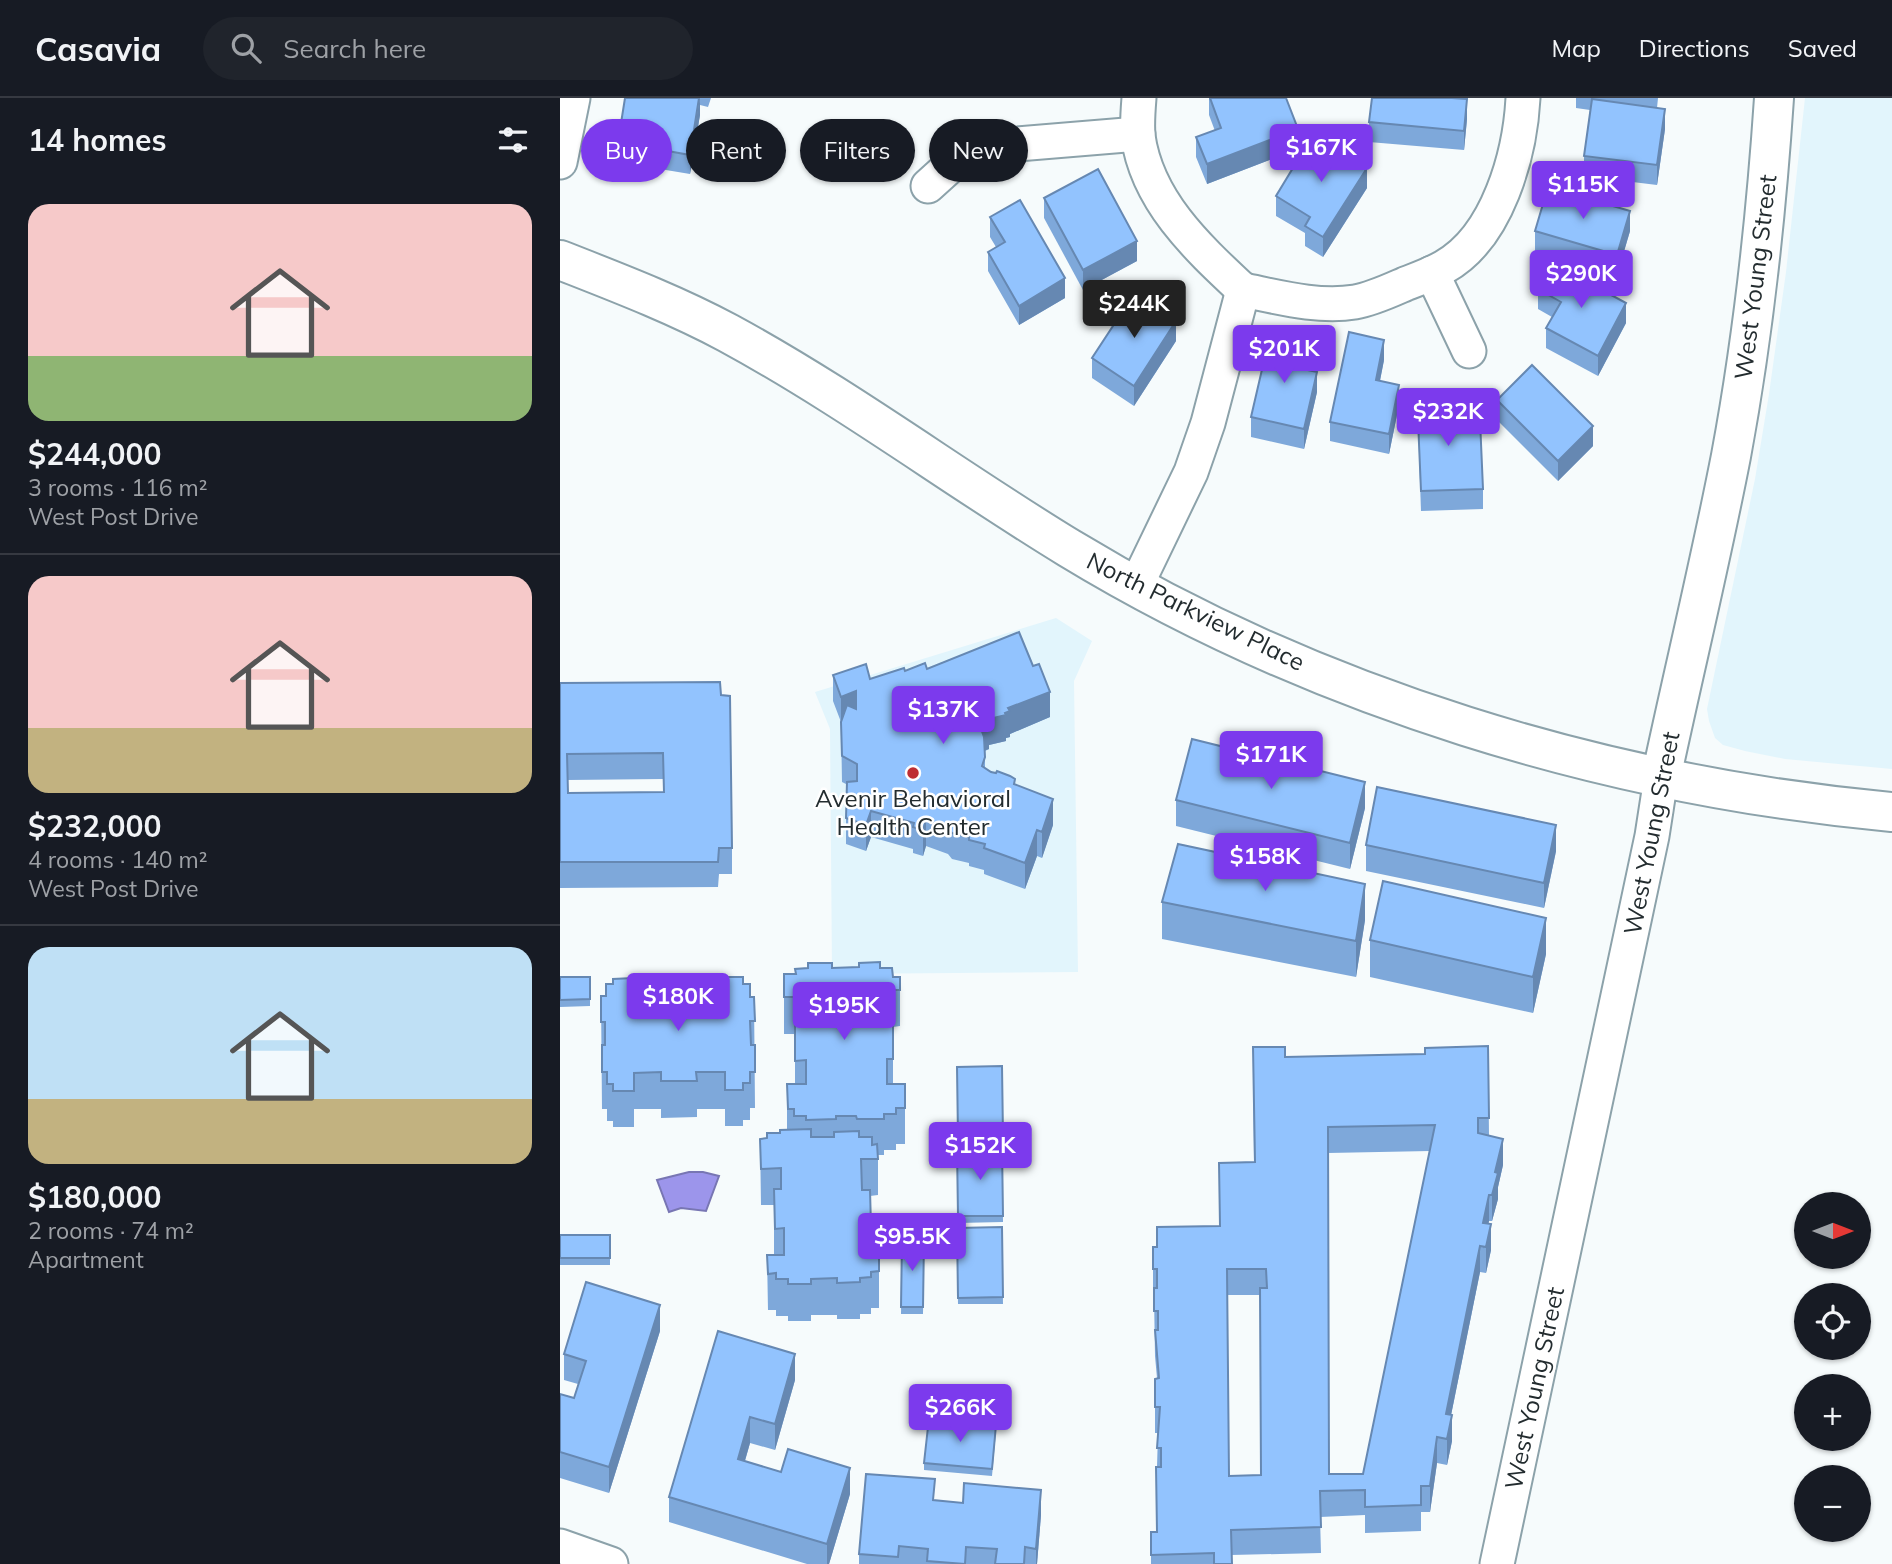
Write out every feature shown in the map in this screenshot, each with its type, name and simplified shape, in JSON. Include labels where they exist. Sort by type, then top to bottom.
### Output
[{"type":"street","points":[[560,162],[573,98]]},
{"type":"street","points":[[1139,98],[1138,134],[1144,166],[1167,208],[1185,233],[1243,290],[1308,302],[1353,303],[1432,273],[1446,266],[1467,249],[1486,223],[1505,189],[1515,157],[1523,98]]},
{"type":"street","name":"West Young Street","points":[[1497,1564],[1652,836],[1661,778],[1707,577],[1733,440],[1751,333],[1774,98]]},
{"type":"street","points":[[928,186],[970,148],[1138,134]]},
{"type":"street","name":"North Parkview Place","points":[[560,260],[635,289],[727,332],[826,391],[1069,548],[1136,586],[1234,635],[1328,676],[1418,711],[1497,735],[1661,778],[1793,800],[1892,812]]},
{"type":"street","points":[[1432,273],[1469,351]]},
{"type":"street","points":[[1136,586],[1191,472],[1211,410],[1243,290]]},
{"type":"street","points":[[560,1546],[611,1564]]},
{"type":"shaded area","points":[[1805,98],[1892,98],[1892,769],[1785,759],[1723,745],[1715,738],[1707,709],[1755,479],[1769,394],[1786,272]]},
{"type":"shaded area","points":[[1056,618],[1092,641],[1074,681],[1078,972],[832,974],[830,729],[815,692]]},
{"type":"shaded area","points":[[689,1172],[719,1176],[706,1211],[681,1208],[669,1212],[657,1180]]},
{"type":"building","points":[[625,98],[699,98],[696,119],[686,119],[686,154],[672,152],[672,119],[622,119]]},
{"type":"building","points":[[1210,98],[1286,98],[1298,129],[1207,164],[1196,137],[1221,128]]},
{"type":"building","points":[[1372,98],[1467,99],[1464,131],[1369,122]]},
{"type":"building","points":[[1592,99],[1665,109],[1657,165],[1584,156]]},
{"type":"building","points":[[1313,135],[1367,168],[1323,237],[1305,226],[1310,217],[1276,196]]},
{"type":"building","points":[[1098,169],[1137,241],[1083,270],[1044,198]]},
{"type":"building","points":[[1548,187],[1630,211],[1617,255],[1535,231]]},
{"type":"building","points":[[1020,200],[1065,278],[1019,306],[988,252],[1005,242],[990,217]]},
{"type":"building","points":[[1552,263],[1626,303],[1598,356],[1546,328],[1561,302],[1538,289]]},
{"type":"building","points":[[1134,294],[1176,321],[1134,386],[1092,358]]},
{"type":"building","points":[[1349,332],[1384,340],[1376,380],[1399,385],[1389,434],[1330,422]]},
{"type":"building","points":[[1270,335],[1303,343],[1298,368],[1317,372],[1304,429],[1251,417]]},
{"type":"building","points":[[1532,365],[1593,426],[1558,461],[1497,400]]},
{"type":"building","points":[[1417,396],[1448,396],[1449,421],[1480,420],[1483,489],[1421,491]]},
{"type":"building","name":"Avenir Behavioral Health Center","points":[[1019,632],[1033,666],[1039,664],[1050,692],[1008,708],[1010,711],[1005,713],[1006,715],[989,719],[989,723],[980,726],[984,737],[985,757],[982,766],[991,772],[997,771],[1010,776],[1015,779],[1014,784],[1053,799],[1042,832],[1037,830],[1025,863],[984,848],[985,844],[969,840],[969,837],[952,833],[948,828],[926,820],[923,830],[913,827],[914,823],[871,811],[866,825],[846,818],[847,782],[857,781],[857,764],[842,756],[841,722],[847,705],[856,709],[856,691],[841,697],[833,675],[866,664],[870,679],[925,663],[927,669]]},
{"type":"building","points":[[720,682],[721,695],[730,696],[732,848],[719,848],[718,862],[560,862],[560,683]],"holes":[[[663,753],[664,792],[568,793],[567,754]]]},
{"type":"building","points":[[1192,739],[1365,782],[1350,843],[1176,800]]},
{"type":"building","points":[[1377,787],[1556,825],[1544,883],[1366,845]]},
{"type":"building","points":[[1178,844],[1365,884],[1356,941],[1162,902]]},
{"type":"building","points":[[1383,881],[1546,918],[1533,977],[1370,940]]},
{"type":"building","points":[[880,962],[880,968],[892,968],[893,977],[900,977],[900,990],[885,990],[885,1020],[893,1020],[893,1059],[887,1059],[887,1084],[905,1084],[905,1108],[896,1108],[896,1114],[884,1114],[884,1119],[836,1116],[836,1119],[806,1120],[806,1116],[794,1116],[794,1109],[788,1109],[787,1084],[806,1084],[806,1060],[795,1061],[795,1019],[805,1019],[805,997],[784,997],[784,974],[796,974],[795,969],[808,968],[808,963],[832,963],[832,968],[859,967],[859,963]]},
{"type":"building","points":[[560,977],[590,977],[590,999],[560,1000]]},
{"type":"building","points":[[723,977],[743,977],[743,984],[750,984],[750,997],[754,997],[755,1021],[750,1021],[751,1045],[755,1045],[755,1072],[750,1072],[750,1083],[743,1083],[743,1090],[725,1090],[725,1072],[696,1072],[697,1081],[661,1081],[661,1072],[634,1073],[634,1091],[613,1091],[613,1084],[607,1084],[607,1072],[602,1072],[605,1022],[601,1022],[601,996],[606,996],[606,984],[613,984],[613,979],[633,978],[633,995],[659,995],[659,986],[698,985],[698,994],[723,993]]},
{"type":"building","points":[[1488,1046],[1489,1118],[1478,1118],[1478,1133],[1503,1139],[1495,1172],[1498,1173],[1492,1195],[1489,1195],[1483,1223],[1491,1224],[1486,1247],[1480,1246],[1446,1414],[1452,1415],[1447,1439],[1437,1437],[1430,1486],[1421,1486],[1421,1505],[1365,1507],[1365,1490],[1320,1491],[1321,1527],[1231,1530],[1232,1564],[1214,1564],[1214,1553],[1151,1555],[1151,1532],[1157,1532],[1156,1467],[1161,1467],[1161,1448],[1157,1448],[1160,1407],[1155,1407],[1155,1379],[1159,1378],[1155,1330],[1158,1330],[1158,1311],[1154,1311],[1157,1269],[1153,1269],[1153,1247],[1157,1247],[1157,1227],[1220,1226],[1219,1163],[1255,1162],[1253,1047],[1285,1047],[1285,1057],[1425,1054],[1425,1048]],"holes":[[[1435,1125],[1363,1474],[1329,1474],[1328,1127]],[[1227,1269],[1266,1269],[1267,1288],[1260,1288],[1261,1475],[1229,1476]]]},
{"type":"building","points":[[1002,1066],[1003,1136],[958,1137],[957,1067]]},
{"type":"building","points":[[811,1129],[811,1137],[834,1137],[834,1132],[859,1131],[859,1137],[872,1137],[872,1145],[877,1144],[878,1159],[861,1159],[862,1190],[870,1190],[871,1226],[861,1226],[862,1255],[879,1255],[879,1271],[871,1272],[871,1277],[860,1278],[860,1282],[837,1283],[837,1278],[811,1279],[811,1284],[788,1284],[788,1279],[776,1279],[776,1273],[768,1274],[767,1255],[784,1255],[784,1228],[775,1229],[774,1189],[781,1189],[781,1168],[761,1169],[760,1139],[767,1138],[767,1133],[780,1133],[780,1130]]},
{"type":"building","points":[[1002,1147],[1003,1216],[958,1216],[957,1148]]},
{"type":"building","points":[[1002,1227],[1003,1297],[958,1298],[957,1228]]},
{"type":"building","points":[[560,1235],[610,1235],[610,1258],[560,1258]]},
{"type":"building","points":[[902,1239],[924,1239],[923,1307],[901,1307]]},
{"type":"building","points":[[586,1282],[660,1305],[609,1467],[560,1452],[560,1394],[574,1398],[586,1361],[564,1354]]},
{"type":"building","points":[[718,1331],[795,1354],[775,1424],[750,1417],[738,1459],[781,1472],[788,1449],[850,1468],[827,1544],[669,1497]]},
{"type":"building","points":[[929,1418],[996,1425],[992,1469],[924,1463]]},
{"type":"building","points":[[866,1474],[935,1479],[933,1500],[963,1503],[964,1483],[1041,1490],[1036,1549],[1025,1547],[1024,1564],[995,1564],[997,1549],[966,1547],[965,1564],[927,1561],[928,1549],[899,1546],[898,1557],[859,1554]]},
{"type":"place","name":"Avenir Behavioral Health Center","points":[[913,773]]}]
